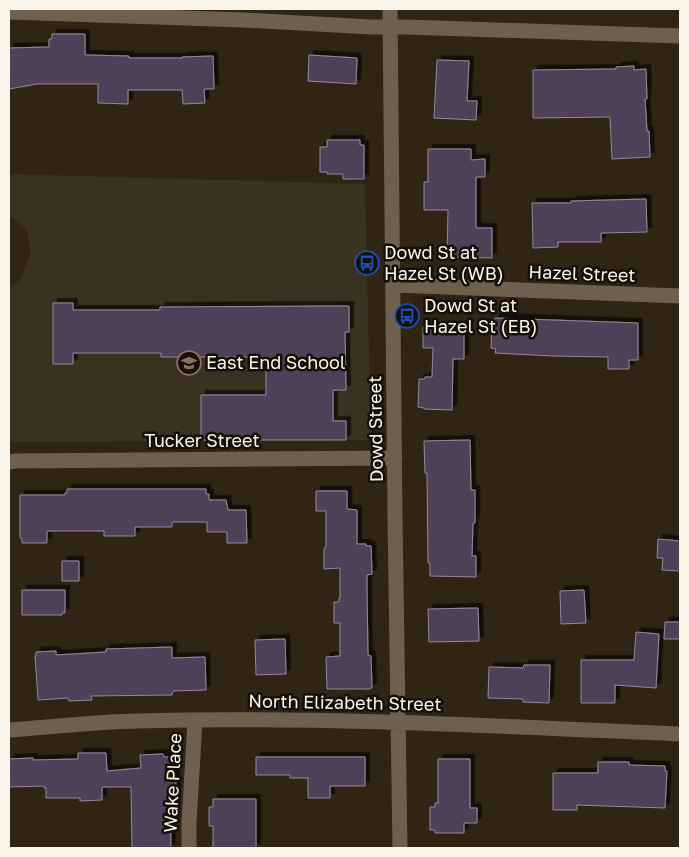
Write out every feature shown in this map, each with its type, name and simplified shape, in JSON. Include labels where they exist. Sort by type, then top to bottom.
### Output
[{"type":"street","name":"Dowd Street","points":[[390,9],[400,848]]},
{"type":"street","points":[[9,12],[244,14],[371,27],[389,26],[680,36]]},
{"type":"street","name":"Hazel Street","points":[[393,285],[680,296]]},
{"type":"street","name":"Tucker Street","points":[[9,462],[395,458]]},
{"type":"street","name":"North Elizabeth Street","points":[[9,730],[134,721],[276,719],[399,722],[680,734]]},
{"type":"street","name":"Wake Place","points":[[189,848],[195,720]]},
{"type":"shaded area","name":"East End School","points":[[9,174],[365,184],[371,440],[9,442],[9,286],[19,282],[31,253],[27,231],[13,218],[9,217]]},
{"type":"building","points":[[52,34],[85,34],[85,55],[129,56],[129,58],[213,56],[214,89],[204,89],[205,103],[183,104],[182,90],[128,90],[128,104],[98,103],[98,84],[37,84],[9,89],[9,48],[49,47],[49,39],[52,39]]},
{"type":"building","points":[[309,55],[357,58],[356,84],[308,81]]},
{"type":"building","points":[[437,60],[469,61],[467,101],[477,101],[476,120],[434,118]]},
{"type":"building","points":[[634,66],[634,70],[646,69],[647,99],[645,99],[650,157],[612,159],[610,117],[533,118],[533,70],[616,69],[616,67]]},
{"type":"building","points":[[327,140],[360,140],[360,145],[364,145],[364,179],[343,179],[343,174],[320,172],[320,147],[327,147]]},
{"type":"building","points":[[428,149],[471,149],[471,160],[485,159],[485,177],[476,177],[476,228],[492,228],[492,258],[447,257],[448,210],[424,210],[424,182],[428,182]]},
{"type":"building","points":[[646,199],[647,232],[601,233],[601,242],[558,242],[558,247],[533,248],[532,203]]},
{"type":"building","points":[[53,303],[73,303],[73,310],[160,310],[160,307],[349,306],[349,332],[345,332],[346,390],[333,390],[333,421],[346,421],[346,440],[201,440],[201,395],[266,395],[266,357],[161,357],[161,353],[73,353],[73,364],[53,364]]},
{"type":"building","points":[[495,318],[638,323],[638,360],[629,360],[629,369],[608,369],[608,357],[495,353],[496,349],[491,348],[492,322],[494,322]]},
{"type":"building","points":[[423,327],[464,328],[464,359],[453,359],[452,410],[418,407],[419,379],[432,377],[433,348],[423,348]]},
{"type":"building","points":[[470,440],[471,490],[475,490],[472,556],[476,556],[476,577],[430,576],[430,563],[428,563],[427,473],[425,473],[424,441]]},
{"type":"building","points":[[67,489],[206,489],[206,494],[209,494],[209,500],[226,500],[228,510],[246,510],[247,543],[227,543],[227,532],[207,532],[207,522],[173,522],[172,527],[135,527],[135,536],[104,536],[104,531],[47,531],[47,543],[22,543],[22,538],[20,538],[20,495],[65,495]]},
{"type":"building","points":[[316,491],[347,491],[347,509],[357,510],[357,544],[371,546],[372,574],[367,575],[368,655],[371,656],[372,688],[370,689],[327,689],[326,657],[340,656],[340,623],[334,623],[334,602],[339,602],[340,598],[340,568],[324,569],[326,511],[316,511]]},
{"type":"building","points":[[658,539],[680,541],[680,571],[662,570],[663,558],[657,558]]},
{"type":"building","points":[[62,561],[79,561],[79,581],[62,581]]},
{"type":"building","points":[[22,590],[65,590],[65,613],[62,613],[62,615],[22,615]]},
{"type":"building","points":[[584,590],[586,623],[561,624],[560,591]]},
{"type":"building","points":[[478,608],[479,641],[429,642],[428,609]]},
{"type":"building","points":[[665,622],[680,622],[680,639],[664,639]]},
{"type":"building","points":[[636,632],[659,634],[656,688],[615,685],[615,703],[581,703],[581,660],[634,660]]},
{"type":"building","points":[[285,639],[286,674],[256,675],[255,640]]},
{"type":"building","points":[[172,647],[172,658],[205,657],[206,690],[173,691],[172,695],[91,696],[92,700],[69,701],[68,698],[38,700],[36,652],[56,651],[56,655],[106,652],[106,649]]},
{"type":"building","points":[[524,665],[550,665],[549,703],[523,702],[523,699],[488,698],[489,667],[523,668]]},
{"type":"building","points":[[78,753],[106,753],[107,771],[141,768],[140,755],[163,754],[164,757],[175,757],[176,791],[170,792],[171,848],[132,848],[131,787],[102,787],[102,800],[80,801],[80,798],[46,798],[46,788],[44,786],[9,787],[9,759],[78,759]]},
{"type":"building","points":[[256,757],[365,757],[365,786],[330,786],[330,798],[308,798],[308,778],[290,778],[290,775],[256,775]]},
{"type":"building","points":[[438,759],[470,759],[470,808],[477,808],[477,823],[464,823],[464,833],[435,833],[435,830],[430,830],[430,807],[435,807],[435,803],[438,803]]},
{"type":"building","points":[[598,762],[629,762],[629,765],[665,766],[665,771],[667,771],[665,808],[577,805],[577,810],[553,810],[553,773],[598,773]]},
{"type":"building","points":[[213,799],[256,799],[256,848],[213,848],[213,826],[209,826],[209,807],[213,807]]},
{"type":"place","name":"Dowd St at Hazel St (WB)","points":[[367,263]]},
{"type":"place","name":"Dowd St at Hazel St (EB)","points":[[407,316]]},
{"type":"place","name":"East End School","points":[[189,363]]}]
